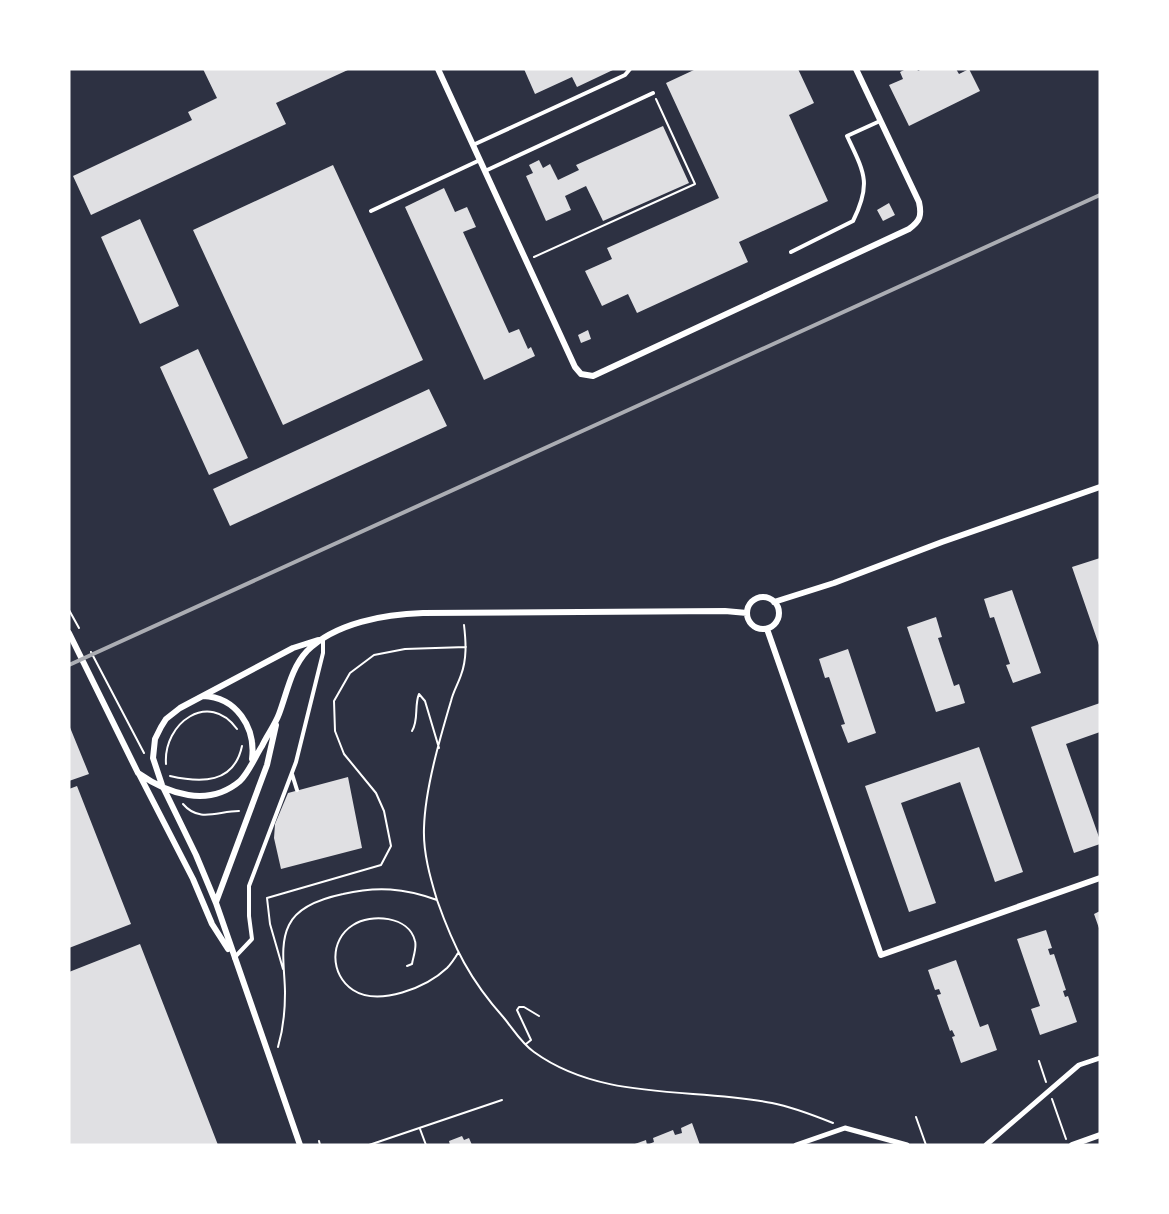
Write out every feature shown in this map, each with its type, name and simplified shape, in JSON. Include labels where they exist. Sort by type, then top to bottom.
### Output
[{"type":"street","points":[[438,69],[575,367],[581,374],[593,376],[909,229],[918,222],[921,216],[919,202],[856,69]]},
{"type":"street","points":[[774,602],[834,583],[942,542],[1100,487]]},
{"type":"street","points":[[764,597],[774,602],[779,614],[773,626],[757,628],[753,626],[747,608],[754,599],[764,597]]},
{"type":"street","points":[[300,1145],[216,903],[162,785],[153,758],[155,739],[166,719],[186,703],[293,648],[323,639],[375,618],[401,614],[726,611],[747,613]]},
{"type":"street","points":[[767,628],[881,955],[1100,878]]},
{"type":"street","points":[[69,633],[193,879],[212,924],[234,959]]},
{"type":"street","points":[[216,903],[267,765],[278,716],[297,666],[307,652],[323,639]]},
{"type":"street","points":[[202,696],[224,700],[243,717],[251,737],[251,764]]},
{"type":"street","points":[[138,773],[155,785],[191,796],[213,795],[227,790],[245,775],[278,716]]},
{"type":"street","points":[[986,1145],[1079,1065],[1100,1058]]},
{"type":"street","points":[[796,1145],[844,1128],[906,1145]]},
{"type":"street","points":[[1072,1145],[1100,1135]]},
{"type":"lane","points":[[473,145],[625,75],[630,69]]},
{"type":"lane","points":[[485,171],[653,93]]},
{"type":"lane","points":[[791,252],[853,221],[863,195],[864,173],[847,136],[880,121]]},
{"type":"lane","points":[[370,211],[480,160]]},
{"type":"lane","points":[[234,959],[252,939],[249,886],[292,773],[323,653],[323,639]]},
{"type":"lane","points":[[292,773],[297,790]]},
{"type":"path","points":[[526,261],[695,184],[653,93]]},
{"type":"path","points":[[69,610],[79,628]]},
{"type":"path","points":[[464,625],[466,647],[462,674],[451,699],[433,770],[424,827],[425,852],[437,900],[458,953],[481,993],[532,1051],[567,1071],[592,1081],[627,1088],[772,1103],[813,1114],[844,1128]]},
{"type":"path","points":[[88,647],[148,760]]},
{"type":"path","points":[[284,974],[270,924],[267,898],[381,865],[391,846],[384,811],[376,793],[344,754],[335,731],[334,701],[350,673],[374,655],[405,649],[466,647]]},
{"type":"path","points":[[412,731],[416,725],[416,700],[419,694],[425,701],[439,748]]},
{"type":"path","points":[[166,768],[167,745],[171,735],[192,714],[212,711],[232,722],[240,733]]},
{"type":"path","points":[[170,776],[206,781],[220,776],[231,769],[239,759],[242,744]]},
{"type":"path","points":[[181,802],[195,815],[241,811]]},
{"type":"path","points":[[278,1047],[285,995],[283,950],[289,924],[302,909],[327,898],[359,890],[383,888],[417,893],[437,900]]},
{"type":"path","points":[[407,966],[412,964],[416,944],[413,936],[395,921],[378,917],[362,919],[349,927],[338,941],[334,959],[341,979],[355,991],[375,996],[396,994],[420,986],[447,968],[458,953]]},
{"type":"path","points":[[526,1044],[531,1040],[517,1010],[519,1006],[524,1007],[538,1016]]},
{"type":"path","points":[[369,1145],[502,1100]]},
{"type":"path","points":[[916,1117],[926,1145]]},
{"type":"path","points":[[420,1129],[426,1145]]},
{"type":"path","points":[[319,1141],[320,1145]]},
{"type":"building","points":[[203,69],[350,69],[276,103],[286,124],[91,215],[73,176],[192,120],[188,112],[217,98]]},
{"type":"building","points":[[524,69],[615,69],[577,87],[572,77],[535,94]]},
{"type":"building","points":[[696,69],[798,69],[814,103],[789,115],[828,201],[739,242],[748,262],[637,313],[628,294],[602,306],[585,271],[612,259],[607,248],[719,198],[666,83]]},
{"type":"building","points":[[906,69],[917,69],[918,71],[956,69],[959,74],[969,69],[980,91],[909,126],[889,85],[903,79],[900,72]]},
{"type":"building","points":[[663,126],[689,183],[603,221],[586,186],[565,196],[571,210],[546,221],[526,176],[533,173],[529,165],[539,160],[543,168],[550,164],[558,180],[579,170],[576,165]]},
{"type":"building","points":[[333,165],[423,360],[283,425],[193,230]]},
{"type":"building","points":[[444,188],[455,212],[467,207],[476,227],[463,232],[509,333],[519,329],[528,349],[531,347],[535,356],[484,380],[405,207]]},
{"type":"building","points":[[889,203],[895,215],[883,221],[877,210]]},
{"type":"building","points":[[140,219],[179,306],[140,324],[101,237]]},
{"type":"building","points":[[588,330],[591,339],[581,343],[578,335]]},
{"type":"building","points":[[198,349],[248,458],[209,475],[160,367]]},
{"type":"building","points":[[429,389],[447,426],[230,526],[213,489]]},
{"type":"building","points":[[1100,558],[1100,648],[1072,567]]},
{"type":"building","points":[[1012,590],[1041,673],[1013,683],[1006,665],[1010,664],[994,617],[990,618],[984,599]]},
{"type":"building","points":[[936,617],[942,637],[938,638],[954,686],[959,684],[965,703],[936,712],[907,627]]},
{"type":"building","points":[[848,649],[876,733],[848,743],[841,725],[845,724],[829,677],[825,678],[819,659]]},
{"type":"building","points":[[1100,703],[1100,732],[1066,744],[1100,840],[1100,844],[1074,853],[1031,727]]},
{"type":"building","points":[[69,725],[89,774],[69,781]]},
{"type":"building","points":[[979,747],[1023,872],[995,882],[960,782],[901,803],[936,903],[909,912],[865,786]]},
{"type":"building","points":[[348,777],[362,848],[281,869],[274,838],[275,824],[288,793]]},
{"type":"building","points":[[77,786],[131,924],[69,948],[69,789]]},
{"type":"building","points":[[1100,911],[1100,931],[1094,914]]},
{"type":"building","points":[[1046,930],[1052,948],[1048,949],[1050,955],[1054,954],[1066,990],[1063,991],[1065,997],[1068,996],[1077,1022],[1040,1035],[1031,1009],[1040,1006],[1017,939]]},
{"type":"building","points":[[140,944],[218,1145],[69,1145],[69,972]]},
{"type":"building","points":[[956,960],[980,1027],[988,1024],[997,1050],[961,1063],[952,1037],[955,1036],[952,1030],[950,1031],[937,995],[941,994],[939,989],[935,990],[928,970]]},
{"type":"building","points":[[692,1123],[700,1145],[647,1145],[654,1142],[653,1138],[673,1130],[675,1135],[682,1133],[681,1128]]},
{"type":"building","points":[[462,1136],[464,1140],[469,1138],[472,1145],[450,1145],[449,1141]]},
{"type":"building","points":[[646,1140],[647,1145],[632,1145]]},
{"type":"railway","points":[[69,665],[1100,195]]}]
